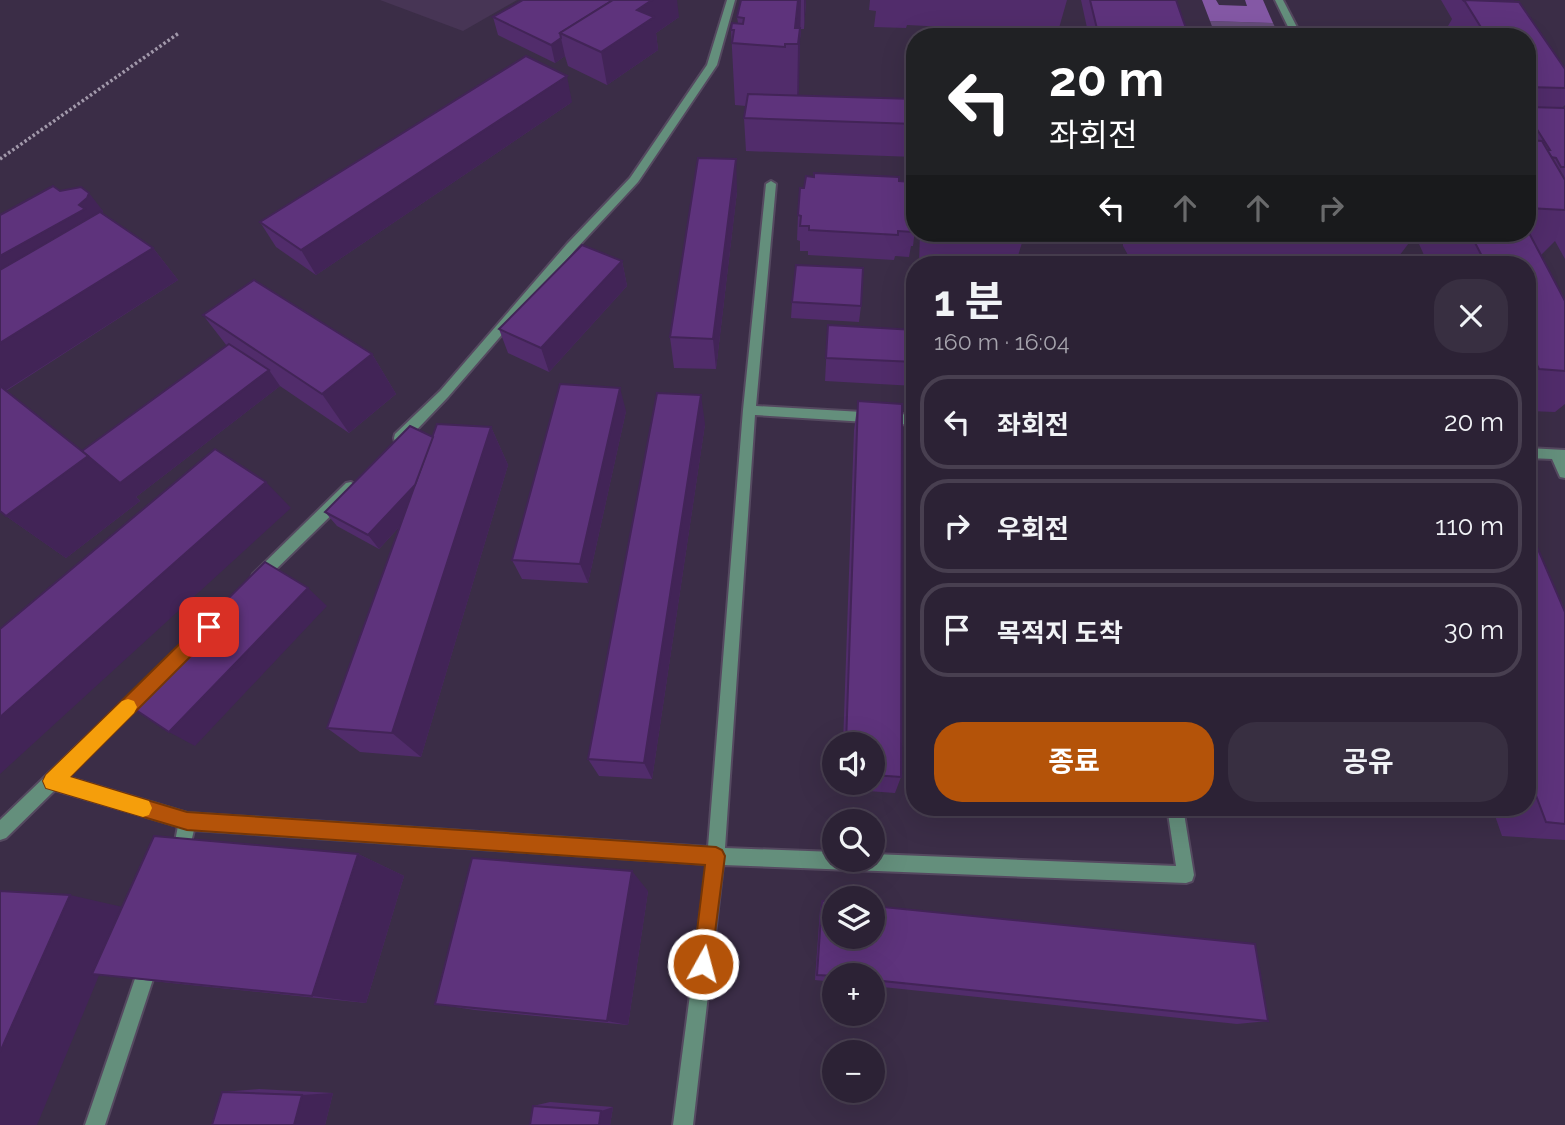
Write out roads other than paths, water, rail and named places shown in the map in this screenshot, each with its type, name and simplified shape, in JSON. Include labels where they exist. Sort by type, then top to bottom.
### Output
[{"type":"street","points":[[385,452],[444,394],[571,247],[634,180],[712,65],[731,0]]},
{"type":"street","points":[[1279,0],[1293,28]]},
{"type":"street","points":[[683,1125],[716,856],[749,410],[771,184]]},
{"type":"street","points":[[749,410],[906,419]]},
{"type":"street","points":[[1536,453],[1561,455],[1565,474]]},
{"type":"street","points":[[248,588],[356,481]]},
{"type":"street","points":[[0,832],[150,685]]},
{"type":"street","points":[[52,781],[187,821],[716,856],[1186,875],[1176,816]]},
{"type":"street","points":[[176,881],[187,821]]},
{"type":"street","points":[[95,1125],[156,944]]}]
